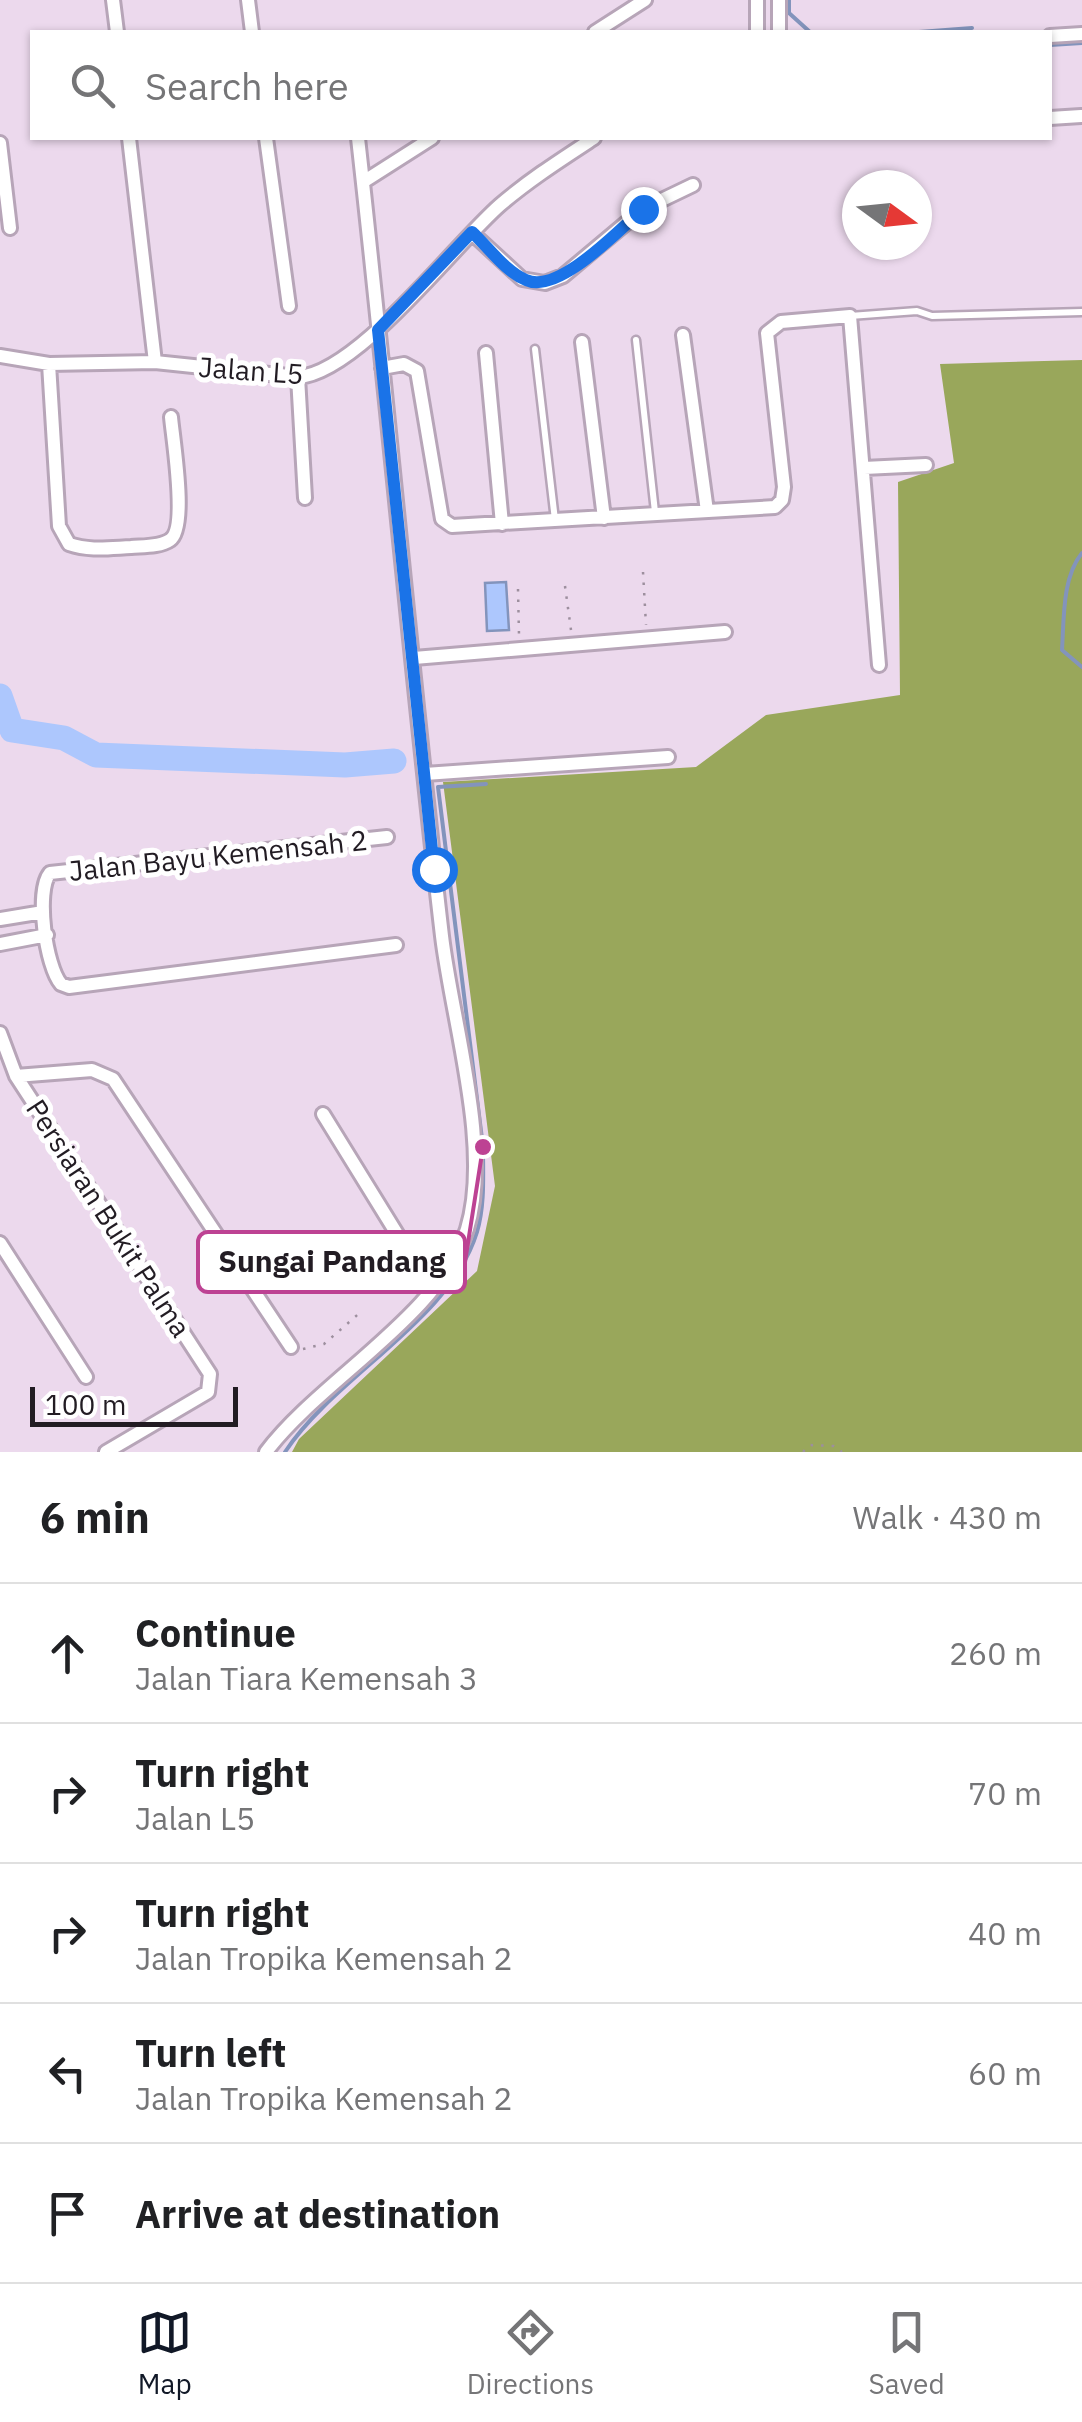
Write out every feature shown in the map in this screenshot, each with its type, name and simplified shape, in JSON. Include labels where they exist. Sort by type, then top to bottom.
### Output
[{"type":"street","points":[[113,0],[117,30]]},
{"type":"street","points":[[248,0],[252,30]]},
{"type":"street","points":[[598,30],[645,0]]},
{"type":"street","points":[[757,0],[758,30]]},
{"type":"street","points":[[779,0],[779,30]]},
{"type":"street","points":[[1052,36],[1082,34]]},
{"type":"street","points":[[1052,118],[1081,116]]},
{"type":"street","points":[[129,140],[155,362]]},
{"type":"street","points":[[266,140],[290,306]]},
{"type":"street","points":[[266,1452],[300,1412],[376,1346],[431,1289],[467,1230],[474,1154],[443,943],[358,140]]},
{"type":"street","points":[[363,182],[429,140]]},
{"type":"street","name":"Jalan L5","points":[[0,356],[49,364],[155,362],[298,377],[318,374],[378,330],[501,205],[591,140]]},
{"type":"street","points":[[0,143],[10,228]]},
{"type":"street","points":[[472,232],[522,279],[545,284],[563,276],[643,209],[693,185]]},
{"type":"street","points":[[382,368],[404,364],[418,372],[442,519],[452,526],[774,506],[784,494],[768,332],[781,322],[850,316],[879,665]]},
{"type":"street","points":[[682,336],[707,511]]},
{"type":"street","points":[[582,342],[604,518]]},
{"type":"street","points":[[486,353],[502,524]]},
{"type":"street","points":[[49,364],[59,526],[69,544],[87,550],[150,546],[168,542],[175,534],[180,517],[171,417]]},
{"type":"street","points":[[298,377],[305,498]]},
{"type":"street","points":[[864,468],[926,466]]},
{"type":"street","points":[[414,658],[520,646],[725,632]]},
{"type":"street","points":[[425,774],[668,757]]},
{"type":"street","name":"Jalan Bayu Kemensah 2","points":[[43,912],[43,884],[50,873],[387,837]]},
{"type":"street","points":[[0,919],[43,912],[56,979],[78,986],[396,945]]},
{"type":"street","points":[[0,944],[46,935]]},
{"type":"street","name":"Persiaran Bukit Palma","points":[[0,1032],[16,1076],[210,1374],[208,1392],[106,1452]]},
{"type":"street","points":[[16,1076],[64,1069],[92,1070],[113,1079],[291,1347]]},
{"type":"street","points":[[324,1114],[431,1289]]},
{"type":"street","points":[[0,1243],[86,1377]]},
{"type":"lane","points":[[850,316],[1082,312]]},
{"type":"lane","points":[[636,340],[655,514]]},
{"type":"lane","points":[[536,349],[554,520]]},
{"type":"path","points":[[643,572],[647,638]]},
{"type":"path","points":[[565,586],[573,642]]},
{"type":"path","points":[[518,589],[520,646]]},
{"type":"path","points":[[291,1347],[308,1350],[324,1344],[363,1310]]},
{"type":"path","points":[[803,1452],[810,1446],[834,1446],[842,1452]]},
{"type":"green space","points":[[1082,360],[1082,1452],[292,1452],[299,1439],[477,1271],[495,1186],[443,782],[696,767],[766,715],[900,695],[898,482],[954,463],[940,364]]},
{"type":"water","points":[[506,582],[509,630],[487,631],[485,583]]},
{"type":"waterway","points":[[789,0],[789,13],[808,30]]},
{"type":"waterway","points":[[946,30],[972,28]]},
{"type":"waterway","points":[[1052,45],[1082,43]]},
{"type":"waterway","points":[[1082,553],[1067,586],[1062,650],[1082,667]]},
{"type":"waterway","points":[[0,696],[12,730],[64,738],[96,755],[345,765],[394,761]]},
{"type":"waterway","points":[[285,1452],[307,1424],[443,1293],[463,1264],[477,1232],[483,1147],[438,787],[486,784]]},
{"type":"place","name":"Sungai Pandang","points":[[483,1147]]},
{"type":"route","points":[[434,869],[378,330],[472,232],[522,279],[545,284],[563,276],[643,209]]}]
